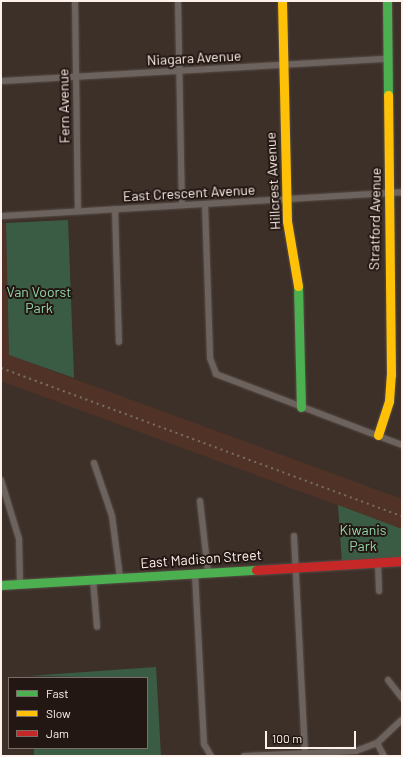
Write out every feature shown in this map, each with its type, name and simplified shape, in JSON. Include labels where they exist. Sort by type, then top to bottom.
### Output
[{"type":"street","name":"Fern Avenue","points":[[75,1],[78,211]]},
{"type":"street","points":[[178,1],[182,205]]},
{"type":"street","name":"Hillcrest Avenue","points":[[282,1],[286,199],[297,268],[301,407]]},
{"type":"street","name":"Stratford Avenue","points":[[378,436],[388,401],[391,375],[387,1]]},
{"type":"street","name":"Niagara Avenue","points":[[1,81],[388,59]]},
{"type":"street","name":"East Crescent Avenue","points":[[1,216],[402,192]]},
{"type":"street","points":[[205,204],[213,368],[216,374],[228,380],[402,445]]},
{"type":"street","points":[[115,209],[119,342]]},
{"type":"street","points":[[94,463],[113,522],[120,578]]},
{"type":"street","points":[[1,480],[4,499],[20,541],[20,584]]},
{"type":"street","points":[[200,501],[208,572]]},
{"type":"street","points":[[294,536],[305,756]]},
{"type":"street","name":"East Madison Street","points":[[1,585],[402,561]]},
{"type":"street","points":[[378,562],[380,591]]},
{"type":"street","points":[[195,573],[204,744],[210,755]]},
{"type":"street","points":[[93,579],[97,627]]},
{"type":"street","points":[[388,680],[402,698]]},
{"type":"street","points":[[244,756],[305,756],[356,751],[377,743],[402,720]]},
{"type":"street","points":[[377,743],[384,756]]},
{"type":"shaded area","points":[[1,223],[6,223],[9,355],[402,499],[402,529],[1,381]]},
{"type":"green space","name":"Van Voorst Park","points":[[68,220],[74,378],[9,355],[6,223]]},
{"type":"green space","name":"Kiwanis Park","points":[[338,505],[402,529],[402,558],[342,562]]},
{"type":"green space","points":[[156,667],[161,756],[34,756],[34,749],[148,749],[148,677],[28,676]]},
{"type":"railway","points":[[1,368],[402,516]]},
{"type":"traffic: fast","points":[[387,1],[388,95]]},
{"type":"traffic: fast","points":[[298,286],[301,407]]},
{"type":"traffic: fast","points":[[1,585],[256,570]]},
{"type":"traffic: slow","points":[[282,1],[287,221],[298,286]]},
{"type":"traffic: slow","points":[[378,435],[389,401],[391,375],[388,95]]},
{"type":"traffic: jam","points":[[256,570],[402,561]]}]
